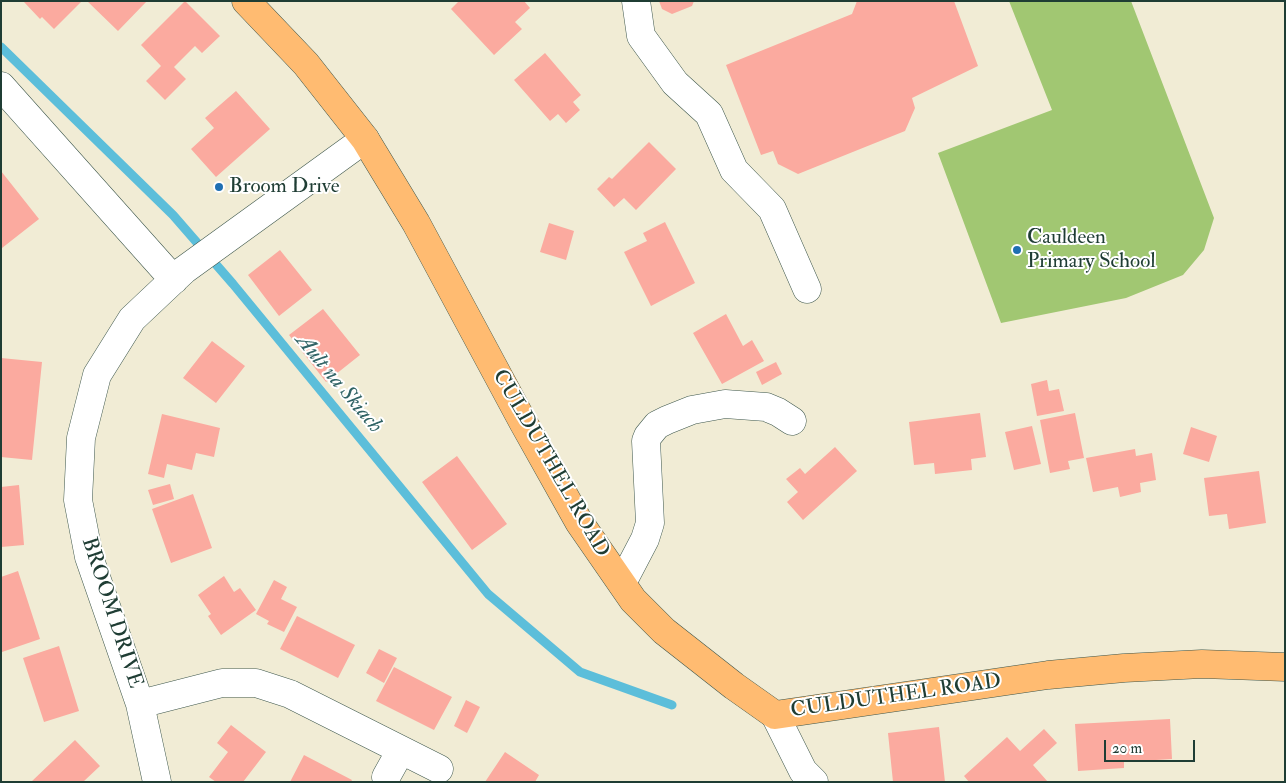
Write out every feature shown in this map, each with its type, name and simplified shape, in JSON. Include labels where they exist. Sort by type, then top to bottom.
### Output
[{"type":"main road","name":"CULDUTHEL ROAD","points":[[246,1],[306,64],[365,139],[416,223],[579,522],[633,600],[664,631],[734,686],[775,715],[1048,676],[1124,668],[1202,664],[1285,667]]},
{"type":"street","points":[[636,1],[642,36],[675,84],[709,114],[734,170],[772,209],[807,289]]},
{"type":"street","points":[[1,86],[179,275]]},
{"type":"street","name":"BROOM DRIVE","points":[[157,782],[140,704],[89,557],[78,500],[80,438],[97,375],[132,319],[179,275],[365,139]]},
{"type":"street","points":[[622,584],[645,540],[650,522],[646,441],[657,425],[692,410],[725,404],[766,407],[778,412],[792,422]]},
{"type":"street","name":"BROOM DRIVE","points":[[140,704],[222,684],[256,683],[290,694],[439,769]]},
{"type":"street","points":[[775,715],[803,770],[814,782]]},
{"type":"street","points":[[386,777],[400,750]]},
{"type":"green space","points":[[1009,1],[1131,1],[1214,218],[1204,250],[1183,275],[1126,298],[1001,323],[938,153],[1052,110]]},
{"type":"building","points":[[25,1],[82,1],[54,29],[42,17],[40,19]]},
{"type":"building","points":[[87,1],[147,1],[118,31]]},
{"type":"building","points":[[185,1],[220,36],[202,53],[195,46],[174,67],[186,79],[165,100],[146,81],[161,66],[141,45]]},
{"type":"building","points":[[459,1],[524,1],[530,8],[515,22],[522,29],[494,55],[451,9]]},
{"type":"building","points":[[659,1],[694,1],[692,6],[672,14],[662,9]]},
{"type":"building","points":[[857,1],[954,1],[978,66],[912,98],[915,108],[905,131],[798,174],[778,164],[773,151],[761,155],[726,65],[852,14]]},
{"type":"building","points":[[545,53],[581,95],[573,102],[580,110],[566,123],[558,114],[550,121],[514,80]]},
{"type":"building","points":[[236,91],[270,129],[216,177],[191,149],[214,128],[205,118]]},
{"type":"building","points":[[649,142],[676,169],[636,210],[624,198],[614,207],[597,189],[609,177],[612,179]]},
{"type":"building","points":[[1,171],[39,219],[2,248],[1,246]]},
{"type":"building","points":[[665,222],[695,283],[651,306],[624,252],[647,241],[643,233]]},
{"type":"building","points":[[549,223],[574,231],[566,260],[540,252]]},
{"type":"building","points":[[280,250],[312,290],[279,316],[248,275]]},
{"type":"building","points":[[323,309],[360,355],[326,382],[289,335]]},
{"type":"building","points":[[726,314],[743,346],[752,340],[764,361],[722,384],[693,333]]},
{"type":"building","points":[[212,341],[245,366],[216,403],[183,378]]},
{"type":"building","points":[[1,358],[42,362],[32,460],[1,457]]},
{"type":"building","points":[[776,362],[782,374],[762,385],[756,372]]},
{"type":"building","points":[[1047,380],[1049,391],[1059,389],[1064,411],[1037,416],[1031,384]]},
{"type":"building","points":[[980,413],[986,457],[971,459],[972,470],[935,474],[934,463],[914,465],[909,422]]},
{"type":"building","points":[[1075,413],[1084,458],[1068,461],[1070,469],[1050,473],[1040,420]]},
{"type":"building","points":[[162,414],[220,428],[214,457],[196,453],[192,470],[167,464],[164,478],[148,474]]},
{"type":"building","points":[[1032,426],[1041,464],[1014,470],[1005,432]]},
{"type":"building","points":[[1191,427],[1217,436],[1209,462],[1183,454]]},
{"type":"building","points":[[835,447],[857,471],[803,520],[787,502],[798,492],[786,479],[800,468],[805,474]]},
{"type":"building","points":[[1135,449],[1136,456],[1152,453],[1156,480],[1140,483],[1141,492],[1120,497],[1118,487],[1093,492],[1086,458]]},
{"type":"building","points":[[457,456],[507,524],[472,550],[422,482]]},
{"type":"building","points":[[1259,471],[1266,523],[1229,529],[1227,514],[1209,516],[1204,478]]},
{"type":"building","points":[[170,484],[174,499],[153,505],[148,490]]},
{"type":"building","points":[[19,485],[24,545],[1,547],[1,487]]},
{"type":"building","points":[[193,494],[212,548],[171,563],[152,509]]},
{"type":"building","points":[[18,571],[40,639],[2,652],[1,577]]},
{"type":"building","points":[[224,576],[234,592],[240,588],[256,610],[221,635],[208,616],[211,614],[198,595]]},
{"type":"building","points":[[274,580],[287,587],[281,599],[297,607],[284,632],[267,624],[269,621],[256,614]]},
{"type":"building","points":[[297,616],[355,645],[338,678],[280,649]]},
{"type":"building","points":[[59,646],[79,711],[44,722],[23,658]]},
{"type":"building","points":[[379,649],[397,658],[384,683],[366,673]]},
{"type":"building","points":[[394,667],[452,697],[434,730],[376,701]]},
{"type":"building","points":[[466,700],[480,707],[467,733],[454,726]]},
{"type":"building","points":[[1170,719],[1172,759],[1124,762],[1124,768],[1078,771],[1075,724]]},
{"type":"building","points":[[231,725],[266,752],[243,782],[216,782],[209,777],[228,752],[217,743]]},
{"type":"building","points":[[939,727],[945,782],[893,782],[888,733]]},
{"type":"building","points":[[1044,729],[1057,743],[1033,765],[1048,782],[969,782],[964,776],[1007,737],[1020,751]]},
{"type":"building","points":[[75,740],[100,766],[83,782],[31,782]]},
{"type":"building","points":[[505,752],[539,775],[535,782],[485,782]]},
{"type":"building","points":[[304,755],[352,780],[351,782],[290,782]]},
{"type":"waterway","name":"Ault na Skiach","points":[[1,47],[173,215],[233,284],[488,594],[580,672],[672,705]]},
{"type":"place","name":"Broom Drive","points":[[219,187]]},
{"type":"place","name":"Cauldeen Primary School","points":[[1017,250]]}]
